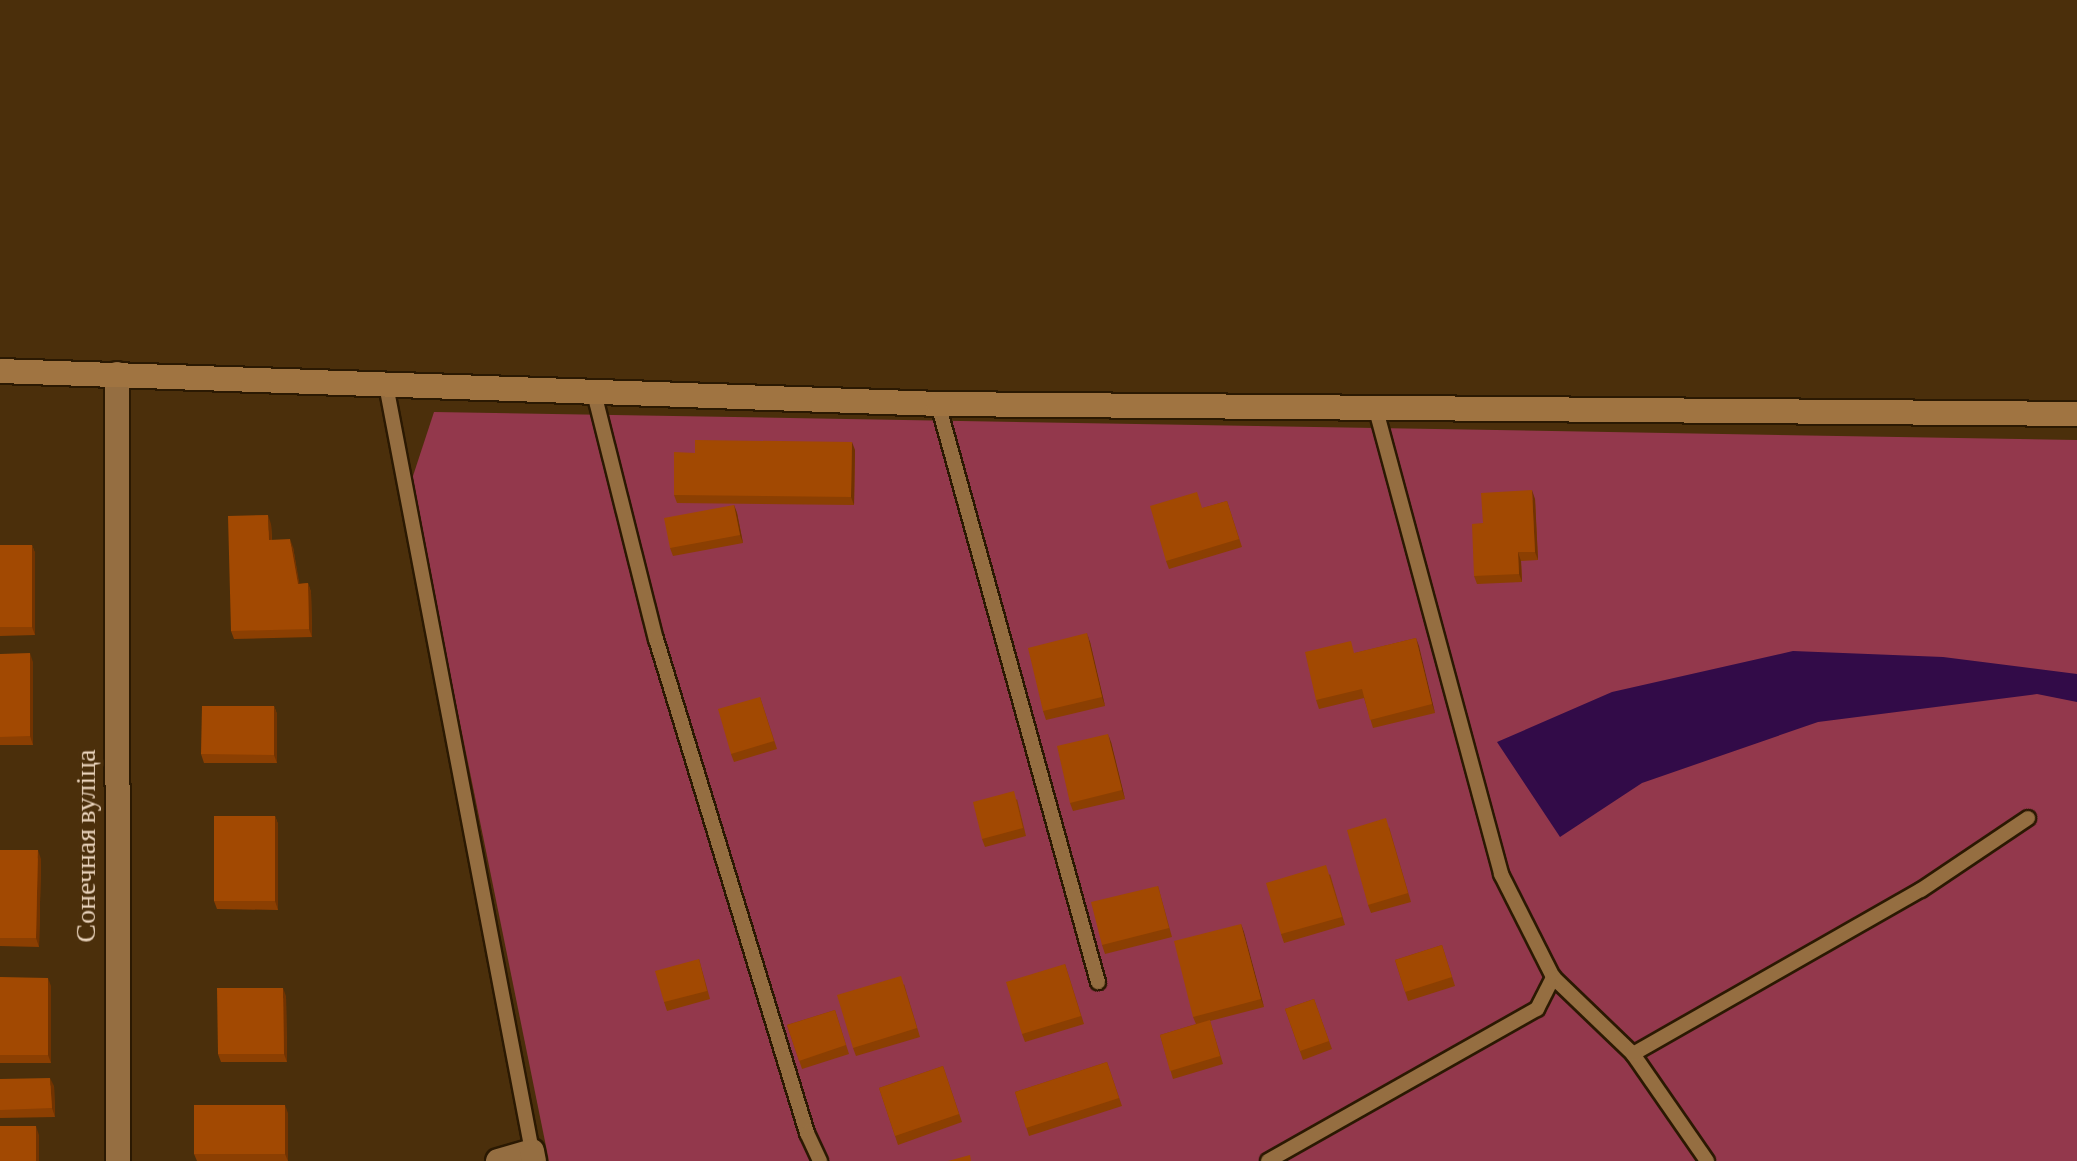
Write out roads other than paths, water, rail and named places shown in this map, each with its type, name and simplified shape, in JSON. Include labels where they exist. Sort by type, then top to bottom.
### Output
[{"type":"street","points":[[0,371],[386,385],[593,388],[938,404],[2077,414]]},
{"type":"street","name":"Сонечная вуліца","points":[[117,374],[114,530],[118,1161]]},
{"type":"street","points":[[498,1161],[533,1156]]},
{"type":"lane","points":[[386,385],[533,1156]]},
{"type":"lane","points":[[593,388],[656,639],[807,1133],[820,1161]]},
{"type":"lane","points":[[938,404],[1098,982]]},
{"type":"lane","points":[[1376,410],[1501,874],[1553,977],[1633,1054],[1707,1161]]},
{"type":"lane","points":[[1633,1054],[1921,890],[2028,818]]},
{"type":"lane","points":[[1268,1161],[1537,1009],[1553,977]]}]
